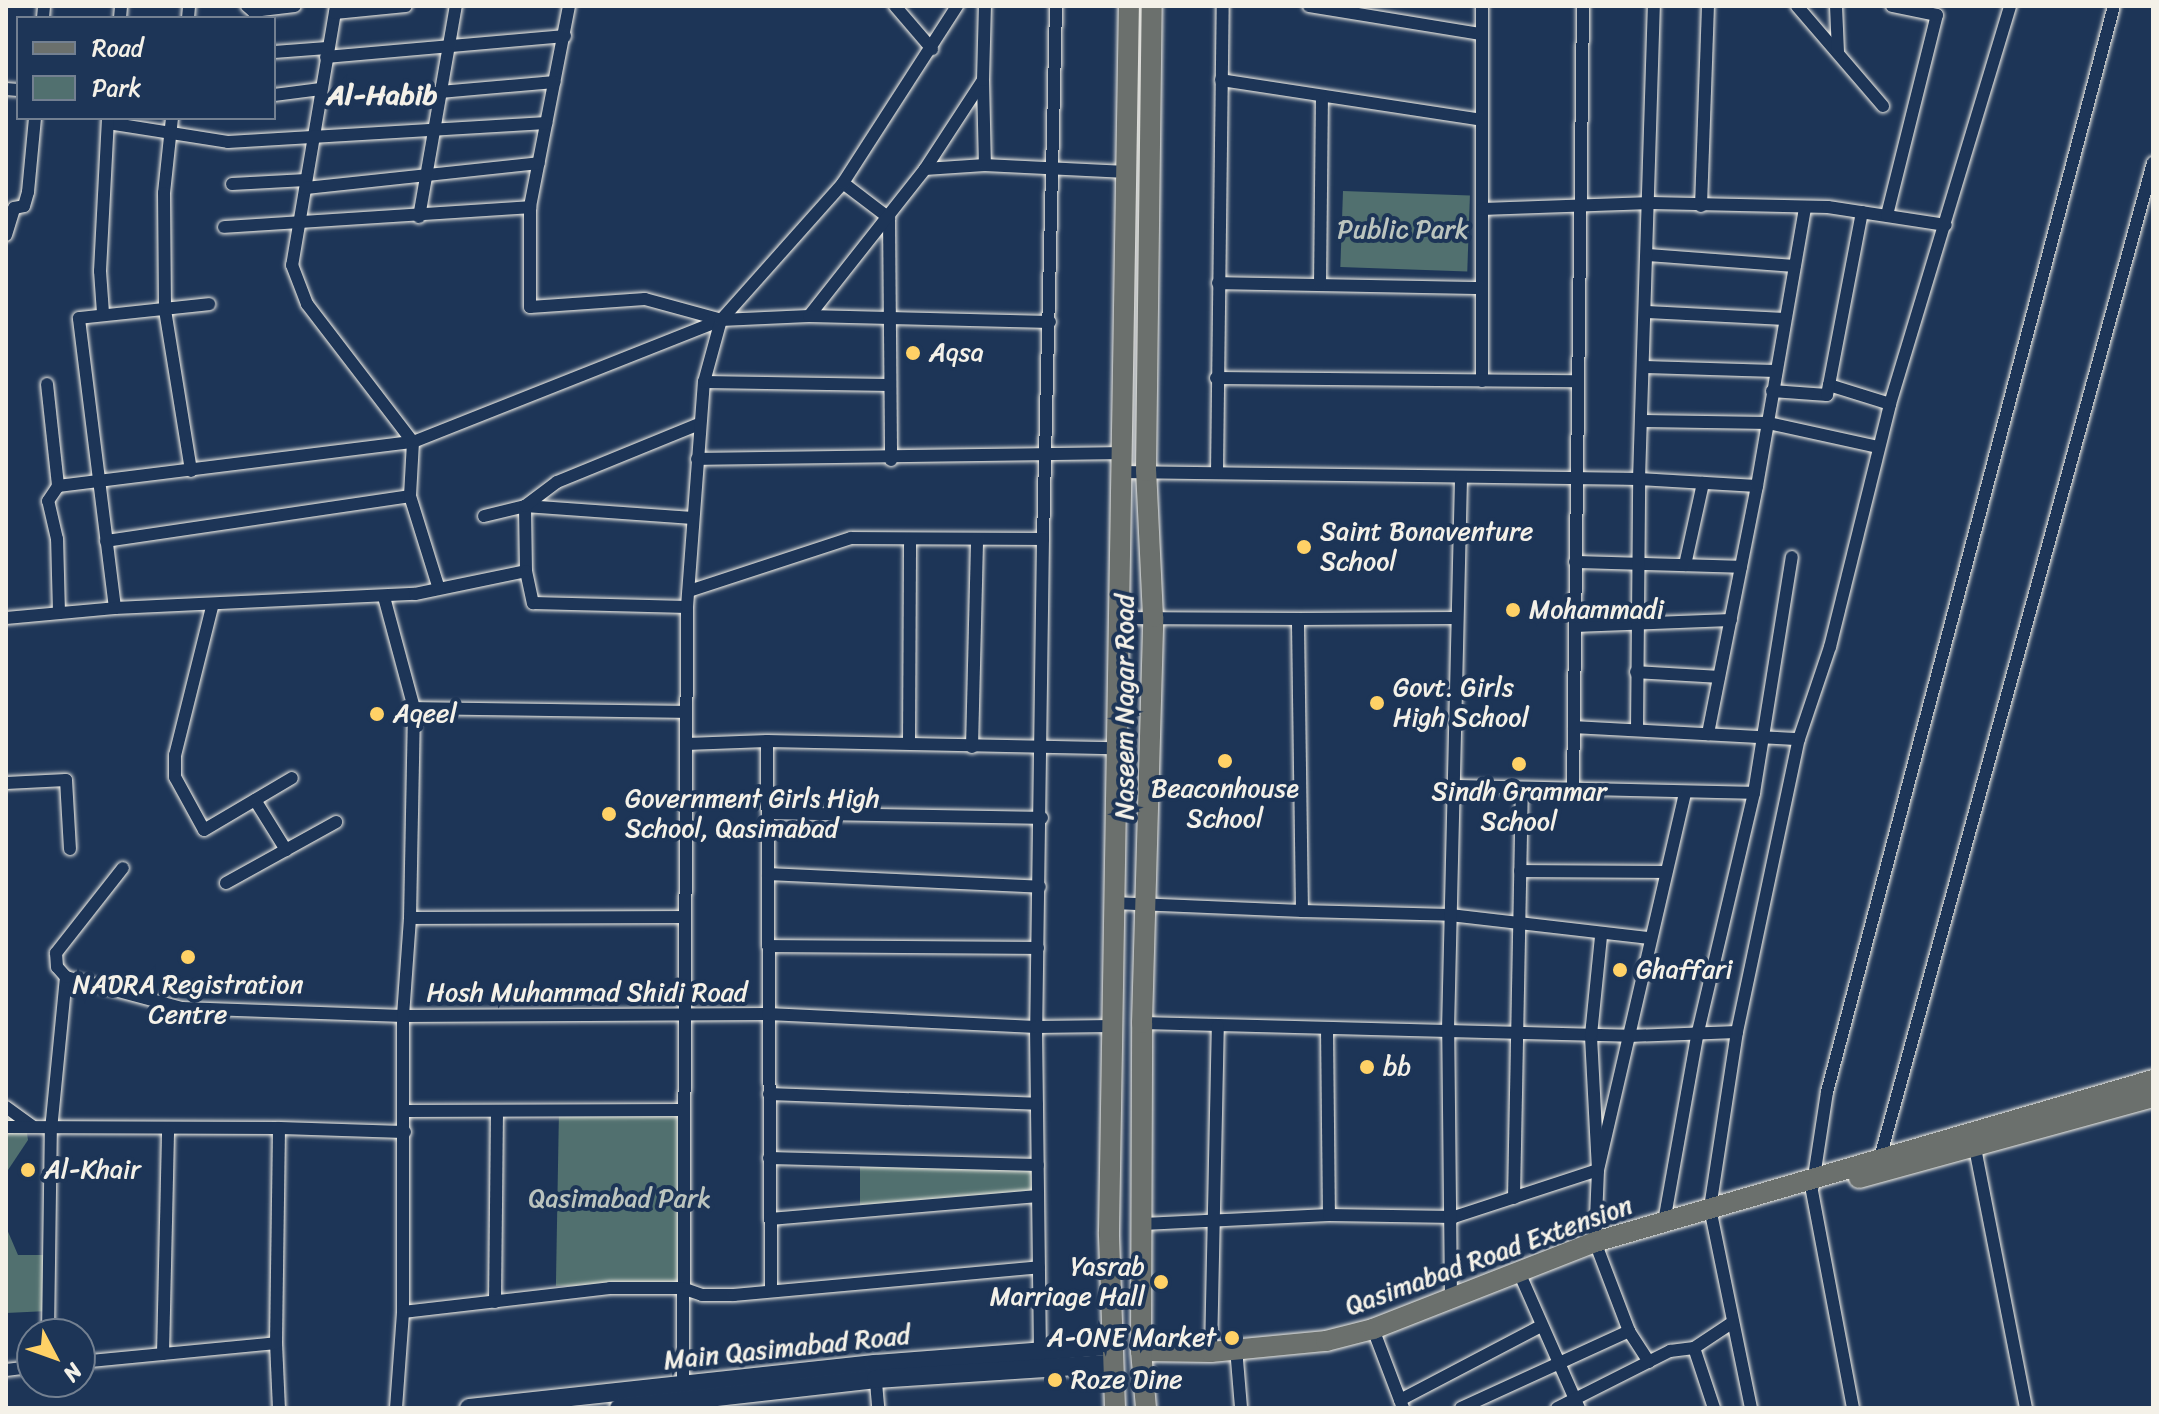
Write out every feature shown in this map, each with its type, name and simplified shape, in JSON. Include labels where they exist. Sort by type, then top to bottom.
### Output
[{"type":"main road","name":"Naseem Nagar Road","points":[[1115,1408],[1111,1355],[1114,748],[1120,618],[1129,6]]},
{"type":"main road","name":"Naseem Nagar Road","points":[[1146,1408],[1141,1351],[1142,1023],[1149,902],[1153,617],[1146,471],[1152,6]]},
{"type":"main road","points":[[1112,1026],[1142,1023]]},
{"type":"main road","points":[[1814,1184],[1880,1158],[2153,1080]]},
{"type":"main road","points":[[1814,1184],[1975,1148],[2153,1097]]},
{"type":"main road","name":"Qasimabad Road Extension","points":[[1141,1351],[1211,1352],[1326,1341],[1373,1329],[1595,1242],[1710,1208],[1814,1184]]},
{"type":"main road","name":"Main Qasimabad Road","points":[[619,1408],[1040,1349],[1111,1355]]},
{"type":"main road","name":"Main Qasimabad Road","points":[[875,1372],[1111,1355]]},
{"type":"main road","name":"Main Qasimabad Road","points":[[469,1408],[684,1398]]},
{"type":"street","points":[[247,6],[253,11],[295,6]]},
{"type":"street","points":[[406,6],[335,9],[302,223],[292,265],[307,304],[413,442],[410,496],[438,586]]},
{"type":"street","points":[[419,217],[456,6]]},
{"type":"street","points":[[569,6],[530,207],[530,307],[645,299],[721,320],[809,316],[891,321],[1050,322]]},
{"type":"street","points":[[895,6],[932,49]]},
{"type":"street","points":[[684,1398],[682,1288],[687,607],[704,382],[721,320],[843,183],[957,6]]},
{"type":"street","points":[[985,6],[985,165]]},
{"type":"street","points":[[1040,1349],[1036,1027],[1042,818],[1043,539],[1056,6]]},
{"type":"street","points":[[1217,472],[1223,6]]},
{"type":"street","points":[[1309,6],[1480,34]]},
{"type":"street","points":[[1482,6],[1482,381]]},
{"type":"street","points":[[1573,790],[1583,6]]},
{"type":"street","points":[[1637,730],[1635,624],[1651,203],[1654,6]]},
{"type":"street","points":[[1701,206],[1708,6]]},
{"type":"street","points":[[1797,6],[1883,106]]},
{"type":"street","points":[[1836,6],[1838,52]]},
{"type":"street","points":[[1887,215],[1938,10],[1892,6]]},
{"type":"street","points":[[1751,1408],[1730,1324],[1710,1208],[1737,1032],[1799,739],[1830,647],[1890,404],[2010,6]]},
{"type":"street","points":[[1853,1408],[1814,1184],[1827,1092],[2114,6]]},
{"type":"street","points":[[276,52],[451,47],[565,36]]},
{"type":"street","points":[[809,316],[889,218],[983,80]]},
{"type":"street","points":[[1221,80],[1322,99],[1481,120]]},
{"type":"street","points":[[440,92],[555,82]]},
{"type":"street","points":[[276,95],[321,89]]},
{"type":"street","points":[[1320,285],[1322,99]]},
{"type":"street","points":[[6,235],[14,208],[24,206],[28,192],[35,120]]},
{"type":"street","points":[[103,313],[100,271],[108,120],[172,124],[228,142],[546,123]]},
{"type":"street","points":[[172,124],[164,193],[165,310],[191,471]]},
{"type":"street","points":[[232,184],[306,184],[539,163]]},
{"type":"street","points":[[1880,1158],[2153,163]]},
{"type":"street","points":[[925,169],[985,165],[1126,172]]},
{"type":"street","points":[[843,183],[889,218]]},
{"type":"street","points":[[1482,209],[1651,203],[1805,208],[1887,215],[1946,225]]},
{"type":"street","points":[[224,227],[419,217],[530,207]]},
{"type":"street","points":[[1708,734],[1757,486],[1805,208]]},
{"type":"street","points":[[1772,391],[1827,395],[1862,212]]},
{"type":"street","points":[[889,218],[891,460]]},
{"type":"street","points":[[1648,255],[1795,266]]},
{"type":"street","points":[[1218,283],[1482,288]]},
{"type":"street","points":[[115,608],[79,318],[103,313],[209,304]]},
{"type":"street","points":[[1647,312],[1785,319]]},
{"type":"street","points":[[58,486],[413,442],[721,320]]},
{"type":"street","points":[[1645,367],[1775,371]]},
{"type":"street","points":[[1216,378],[1576,381]]},
{"type":"street","points":[[704,382],[890,385]]},
{"type":"street","points":[[47,384],[58,486],[48,501],[57,539],[59,613]]},
{"type":"street","points":[[1829,385],[1890,404]]},
{"type":"street","points":[[1644,421],[1768,423],[1878,447]]},
{"type":"street","points":[[525,506],[557,482],[699,424]]},
{"type":"street","points":[[697,459],[891,460],[1047,455],[1121,462],[1146,471],[1639,479],[1757,486]]},
{"type":"street","points":[[1451,1299],[1454,1217],[1448,1030],[1461,478]]},
{"type":"street","points":[[1685,565],[1703,483]]},
{"type":"street","points":[[106,541],[410,496]]},
{"type":"street","points":[[525,506],[526,571],[533,603],[687,607]]},
{"type":"street","points":[[484,516],[525,506],[693,518]]},
{"type":"street","points":[[689,591],[851,538],[1043,539]]},
{"type":"street","points":[[909,743],[910,539]]},
{"type":"street","points":[[972,747],[977,539]]},
{"type":"street","points":[[1664,1222],[1698,1031],[1754,793],[1792,557]]},
{"type":"street","points":[[1575,562],[1741,567]]},
{"type":"street","points":[[6,618],[115,608],[212,607],[384,597],[526,571]]},
{"type":"street","points":[[384,597],[414,708],[410,918],[403,1016],[403,1312],[396,1408]]},
{"type":"street","points":[[212,607],[175,755],[175,777],[204,830],[292,778]]},
{"type":"street","points":[[1120,618],[1457,618]]},
{"type":"street","points":[[1298,619],[1302,911]]},
{"type":"street","points":[[1575,626],[1731,620]]},
{"type":"street","points":[[1636,672],[1719,677]]},
{"type":"street","points":[[414,708],[686,712]]},
{"type":"street","points":[[1574,727],[1799,739]]},
{"type":"street","points":[[767,741],[771,1291]]},
{"type":"street","points":[[686,744],[767,741],[1114,748]]},
{"type":"street","points":[[6,783],[66,780],[70,849]]},
{"type":"street","points":[[1453,786],[1685,794],[1754,793]]},
{"type":"street","points":[[1514,1198],[1522,788]]},
{"type":"street","points":[[1598,1170],[1685,794]]},
{"type":"street","points":[[255,800],[286,850]]},
{"type":"street","points":[[768,813],[1042,818]]},
{"type":"street","points":[[226,883],[336,822]]},
{"type":"street","points":[[48,1318],[51,1130],[66,977],[57,967],[56,953],[123,868]]},
{"type":"street","points":[[1520,871],[1666,872]]},
{"type":"street","points":[[768,874],[1040,887]]},
{"type":"street","points":[[1113,903],[1450,915],[1601,936],[1650,938]]},
{"type":"street","points":[[410,918],[685,917]]},
{"type":"street","points":[[1601,936],[1591,1035],[1598,1170],[1595,1242],[1629,1331],[1649,1362]]},
{"type":"street","points":[[768,946],[1038,948]]},
{"type":"street","name":"Hosh Muhammad Shidi Road","points":[[66,977],[182,1008],[403,1016],[768,1014],[1036,1027],[1112,1026]]},
{"type":"street","points":[[1142,1023],[1629,1036],[1698,1031],[1737,1032]]},
{"type":"street","points":[[1211,1352],[1217,1220],[1218,1026]]},
{"type":"street","points":[[1327,1029],[1329,1215]]},
{"type":"street","points":[[769,1094],[1037,1104]]},
{"type":"street","points":[[6,1107],[32,1126]]},
{"type":"street","points":[[405,1111],[684,1110]]},
{"type":"street","points":[[495,1302],[497,1111]]},
{"type":"street","points":[[6,1127],[32,1126],[51,1130],[279,1128],[405,1132]]},
{"type":"street","points":[[279,1128],[276,1343],[279,1408]]},
{"type":"street","points":[[163,1354],[168,1130]]},
{"type":"street","points":[[1975,1148],[2026,1408]]},
{"type":"street","points":[[769,1158],[1038,1165]]},
{"type":"street","points":[[1143,1224],[1329,1215],[1454,1217],[1598,1170]]},
{"type":"street","points":[[770,1219],[1038,1196]]},
{"type":"street","points":[[403,1312],[610,1288],[682,1288],[702,1295],[1039,1267]]},
{"type":"street","points":[[1518,1270],[1577,1404]]},
{"type":"street","points":[[1557,1408],[1577,1404],[1670,1351],[1694,1348],[1730,1324]]},
{"type":"street","points":[[1373,1329],[1401,1404],[1541,1326]]},
{"type":"street","points":[[1461,1408],[1629,1331]]},
{"type":"street","points":[[96,1360],[276,1343]]},
{"type":"street","points":[[1236,1348],[1241,1408]]},
{"type":"street","points":[[1694,1348],[1709,1406]]},
{"type":"street","points":[[875,1372],[878,1408]]},
{"type":"green space","name":"Public Park","points":[[1343,191],[1470,195],[1467,271],[1340,267]]},
{"type":"green space","points":[[6,1107],[26,1126],[28,1140],[6,1173]]},
{"type":"green space","name":"Qasimabad Park","points":[[559,1108],[684,1110],[681,1288],[556,1286]]},
{"type":"green space","points":[[860,1160],[1038,1165],[1038,1196],[860,1211]]},
{"type":"green space","points":[[6,1227],[18,1255],[49,1255],[48,1311],[6,1313]]},
{"type":"place","name":"Aqsa","points":[[913,353]]},
{"type":"place","name":"Saint Bonaventure School","points":[[1304,547]]},
{"type":"place","name":"Mohammadi","points":[[1513,610]]},
{"type":"place","name":"Govt. Girls High School","points":[[1377,703]]},
{"type":"place","name":"Aqeel","points":[[377,714]]},
{"type":"place","name":"Beaconhouse School","points":[[1225,761]]},
{"type":"place","name":"Sindh Grammar School","points":[[1519,764]]},
{"type":"place","name":"Government Girls High School, Qasimabad","points":[[609,814]]},
{"type":"place","name":"NADRA Registration Centre","points":[[188,957]]},
{"type":"place","name":"Ghaffari","points":[[1620,970]]},
{"type":"place","name":"bb","points":[[1367,1067]]},
{"type":"place","name":"Al-Khair","points":[[28,1170]]},
{"type":"place","name":"Yasrab Marriage Hall","points":[[1161,1282]]},
{"type":"place","name":"A-ONE Market","points":[[1232,1338]]},
{"type":"place","name":"Roze Dine","points":[[1055,1380]]},
{"type":"district","name":"Al-Habib","points":[[382,95]]}]
